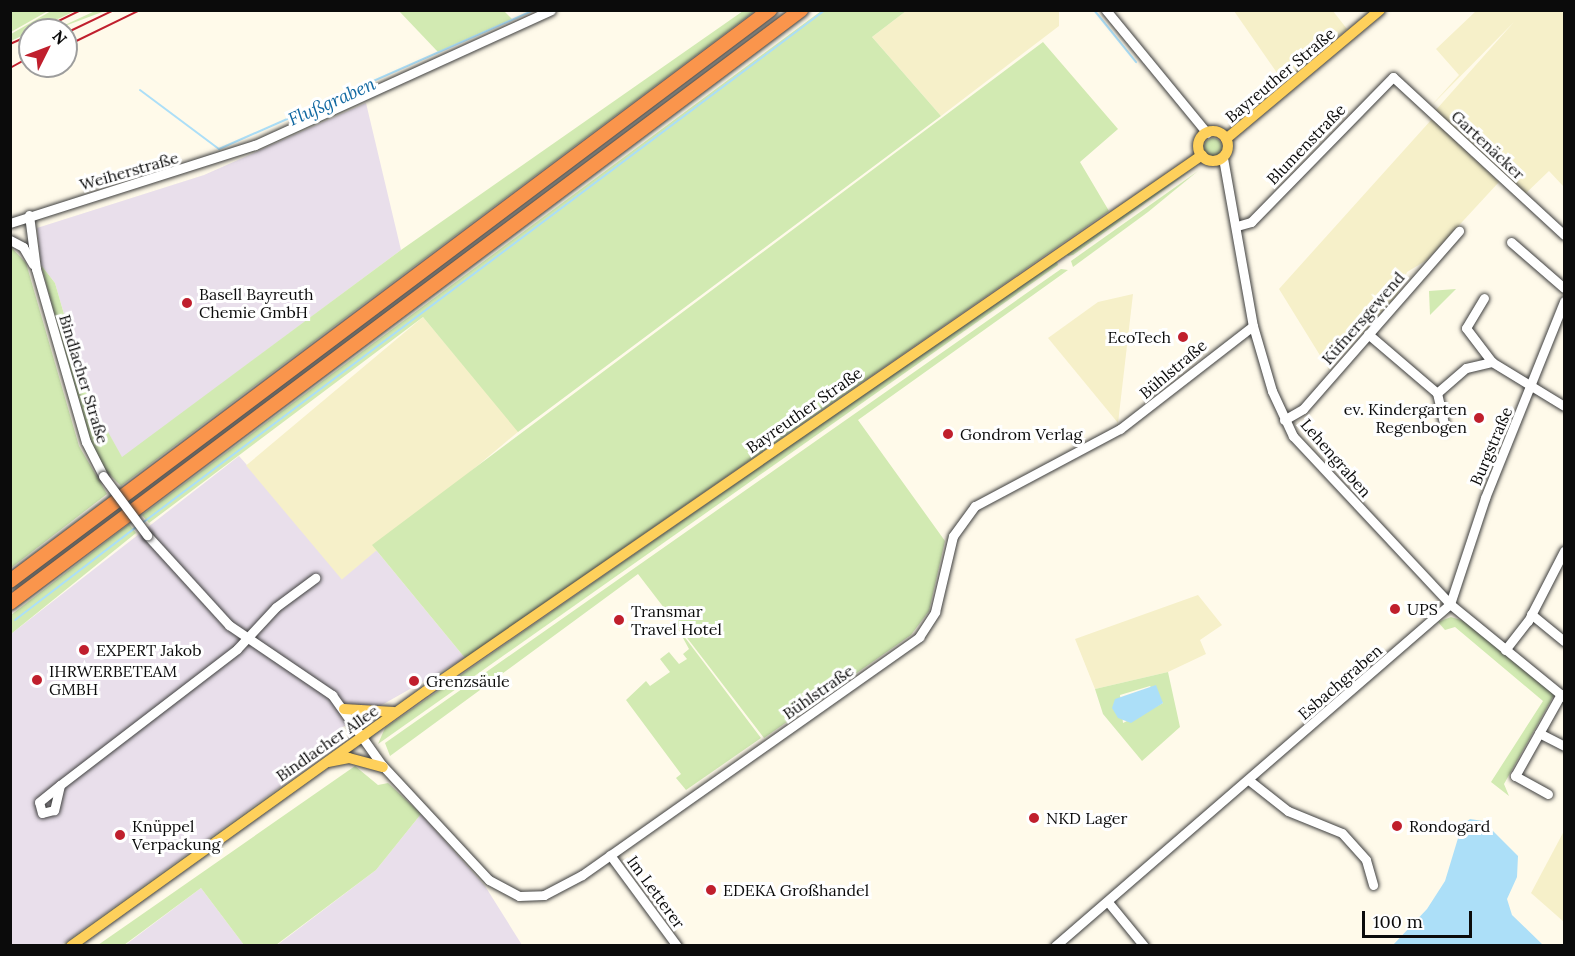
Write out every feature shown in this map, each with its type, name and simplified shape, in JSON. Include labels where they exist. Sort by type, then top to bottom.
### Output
[{"type":"highway","points":[[10,581],[770,10]]},
{"type":"highway","points":[[10,603],[801,10]]},
{"type":"main road","name":"Bayreuther Straße","points":[[1226,139],[1380,10]]},
{"type":"main road","points":[[1207,133],[1226,139],[1223,158],[1209,161],[1202,155],[1199,145],[1207,133]]},
{"type":"main road","name":"Bayreuther Straße","points":[[426,691],[1202,155]]},
{"type":"main road","name":"Bindlacher Allee","points":[[70,945],[426,691]]},
{"type":"main road","points":[[344,709],[397,712]]},
{"type":"main road","points":[[325,762],[349,758],[383,767]]},
{"type":"street","name":"Weiherstraße","points":[[10,223],[29,215],[255,145],[551,10]]},
{"type":"street","points":[[1106,10],[1207,133]]},
{"type":"street","name":"Blumenstraße","points":[[1237,226],[1251,222],[1393,77]]},
{"type":"street","name":"Gartenäcker","points":[[1393,77],[1564,235]]},
{"type":"street","name":"Lehengraben","points":[[1223,158],[1237,226],[1253,326],[1284,420],[1450,604],[1563,696]]},
{"type":"street","name":"Bindlacher Straße","points":[[29,215],[36,269],[80,424],[103,476],[190,589],[247,639],[344,709],[363,736]]},
{"type":"street","name":"Küfnersgewend","points":[[1284,420],[1303,409],[1459,231]]},
{"type":"street","points":[[10,240],[27,251],[36,269]]},
{"type":"street","points":[[1511,242],[1564,288]]},
{"type":"street","points":[[1484,298],[1466,328],[1492,362],[1531,389],[1564,406]]},
{"type":"street","name":"Burgstraße","points":[[1450,604],[1485,498],[1531,389],[1564,301]]},
{"type":"street","name":"Bühlstraße","points":[[363,736],[383,767],[503,891],[531,897],[554,892],[919,638],[935,612],[953,536],[975,506],[1130,423],[1253,326]]},
{"type":"street","points":[[1368,334],[1437,393],[1445,429]]},
{"type":"street","points":[[1437,393],[1466,368],[1492,362]]},
{"type":"street","points":[[1505,650],[1531,614],[1564,553]]},
{"type":"street","points":[[60,785],[247,639],[276,607],[315,578]]},
{"type":"street","name":"Esbachgraben","points":[[1055,945],[1250,781],[1450,604]]},
{"type":"street","points":[[1531,614],[1564,641]]},
{"type":"street","points":[[1548,794],[1515,776],[1563,696]]},
{"type":"street","points":[[1539,733],[1564,746]]},
{"type":"street","points":[[1250,781],[1288,811],[1342,833],[1366,860],[1373,885]]},
{"type":"street","name":"Im Letterer","points":[[610,855],[677,945]]},
{"type":"street","points":[[1108,902],[1144,945]]},
{"type":"shaded area","points":[[906,11],[1059,11],[1059,26],[941,116],[872,37]]},
{"type":"shaded area","points":[[1234,11],[1333,11],[1347,29],[1284,83]]},
{"type":"shaded area","points":[[1476,11],[1564,11],[1564,187],[1549,171],[1524,195],[1435,111],[1514,22],[1430,107],[1459,75],[1436,49]]},
{"type":"shaded area","points":[[366,103],[401,250],[122,458],[87,394],[55,283],[41,265],[37,228],[204,175]]},
{"type":"shaded area","points":[[1432,119],[1499,182],[1427,260],[1407,272],[1398,294],[1329,370],[1279,289]]},
{"type":"shaded area","points":[[1133,294],[1118,423],[1048,338],[1098,302]]},
{"type":"shaded area","points":[[423,317],[519,431],[342,580],[246,465]]},
{"type":"shaded area","points":[[239,456],[339,569],[372,545],[465,658],[341,728],[344,738],[334,748],[61,945],[11,946],[11,634]]},
{"type":"shaded area","points":[[1198,595],[1222,625],[1200,640],[1206,654],[1168,672],[1095,689],[1075,639]]},
{"type":"shaded area","points":[[421,814],[485,886],[522,945],[276,946],[376,870]]},
{"type":"shaded area","points":[[1564,831],[1564,922],[1531,893]]},
{"type":"shaded area","points":[[201,888],[244,945],[124,946]]},
{"type":"green space","points":[[11,10],[48,10],[36,18],[18,18],[18,28],[11,32]]},
{"type":"green space","points":[[51,11],[75,11],[60,18],[39,18]]},
{"type":"green space","points":[[95,11],[105,11],[78,21],[78,19]]},
{"type":"green space","points":[[399,11],[504,11],[512,19],[438,52]]},
{"type":"green space","points":[[743,11],[755,11],[121,486],[105,470],[90,441],[41,265],[55,283],[87,394],[122,457],[401,250]]},
{"type":"green space","points":[[821,11],[906,11],[872,37],[941,116],[518,432],[423,317],[149,523],[142,515]]},
{"type":"green space","points":[[18,30],[18,38],[11,41],[11,34]]},
{"type":"green space","points":[[1043,42],[1118,129],[1080,162],[1109,211],[465,658],[372,545]]},
{"type":"green space","points":[[1213,138],[1219,141],[1222,147],[1219,153],[1213,156],[1207,153],[1204,147],[1207,141]]},
{"type":"green space","points":[[1193,169],[1073,255],[1068,256],[1065,252]]},
{"type":"green space","points":[[1198,171],[1148,212],[1073,267],[1071,261]]},
{"type":"green space","points":[[11,247],[26,263],[79,446],[107,494],[11,568]]},
{"type":"green space","points":[[1056,260],[1058,265],[378,744],[385,728]]},
{"type":"green space","points":[[1061,269],[1068,270],[858,420],[945,541],[929,611],[911,635],[764,738],[638,574],[390,756],[385,743]]},
{"type":"green space","points":[[1456,289],[1430,315],[1429,291]]},
{"type":"green space","points":[[129,524],[136,533],[11,634],[11,615]]},
{"type":"green space","points":[[1451,617],[1464,621],[1554,695],[1504,784],[1509,796],[1491,782],[1543,701],[1455,627],[1445,630],[1438,622]]},
{"type":"green space","points":[[677,627],[761,738],[686,790],[676,778],[681,774],[626,700],[646,681],[650,686],[670,672],[660,659],[669,652],[679,664],[687,659],[683,654],[689,649]]},
{"type":"green space","points":[[1168,672],[1180,727],[1142,761],[1103,714],[1095,689]],"holes":[[[1150,686],[1163,703],[1123,723],[1120,695]]]},
{"type":"green space","points":[[355,766],[378,785],[388,783],[421,814],[376,870],[276,945],[244,945],[201,888],[124,945],[98,945]]},
{"type":"water","points":[[1156,685],[1163,703],[1131,723],[1118,718],[1112,708],[1115,699]]},
{"type":"water","points":[[1470,819],[1483,821],[1518,856],[1517,877],[1507,899],[1512,915],[1543,945],[1393,945],[1427,909],[1445,881],[1462,825]]},
{"type":"waterway","name":"Flußgraben","points":[[140,90],[219,149],[534,10]]},
{"type":"waterway","points":[[141,524],[825,10]]},
{"type":"waterway","name":"Lehengraben","points":[[1094,10],[1136,62]]},
{"type":"waterway","points":[[15,620],[136,527]]},
{"type":"railway","points":[[65,18],[81,10]]},
{"type":"railway","points":[[78,27],[114,10]]},
{"type":"railway","points":[[78,40],[140,10]]},
{"type":"railway","points":[[10,44],[18,40]]},
{"type":"railway","points":[[10,68],[18,64]]},
{"type":"place","name":"Basell Bayreuth Chemie GmbH","points":[[187,303]]},
{"type":"place","name":"EcoTech","points":[[1183,337]]},
{"type":"place","name":"ev. Kindergarten Regenbogen","points":[[1479,418]]},
{"type":"place","name":"Gondrom Verlag","points":[[948,434]]},
{"type":"place","name":"UPS","points":[[1395,609]]},
{"type":"place","name":"Transmar Travel Hotel","points":[[619,620]]},
{"type":"place","name":"EXPERT Jakob","points":[[84,650]]},
{"type":"place","name":"IHRWERBETEAM GMBH","points":[[37,680]]},
{"type":"place","name":"Grenzsäule","points":[[414,681]]},
{"type":"place","name":"NKD Lager","points":[[1034,818]]},
{"type":"place","name":"Rondogard","points":[[1397,826]]},
{"type":"place","name":"Knüppel Verpackung","points":[[120,835]]},
{"type":"place","name":"EDEKA Großhandel","points":[[711,890]]}]
